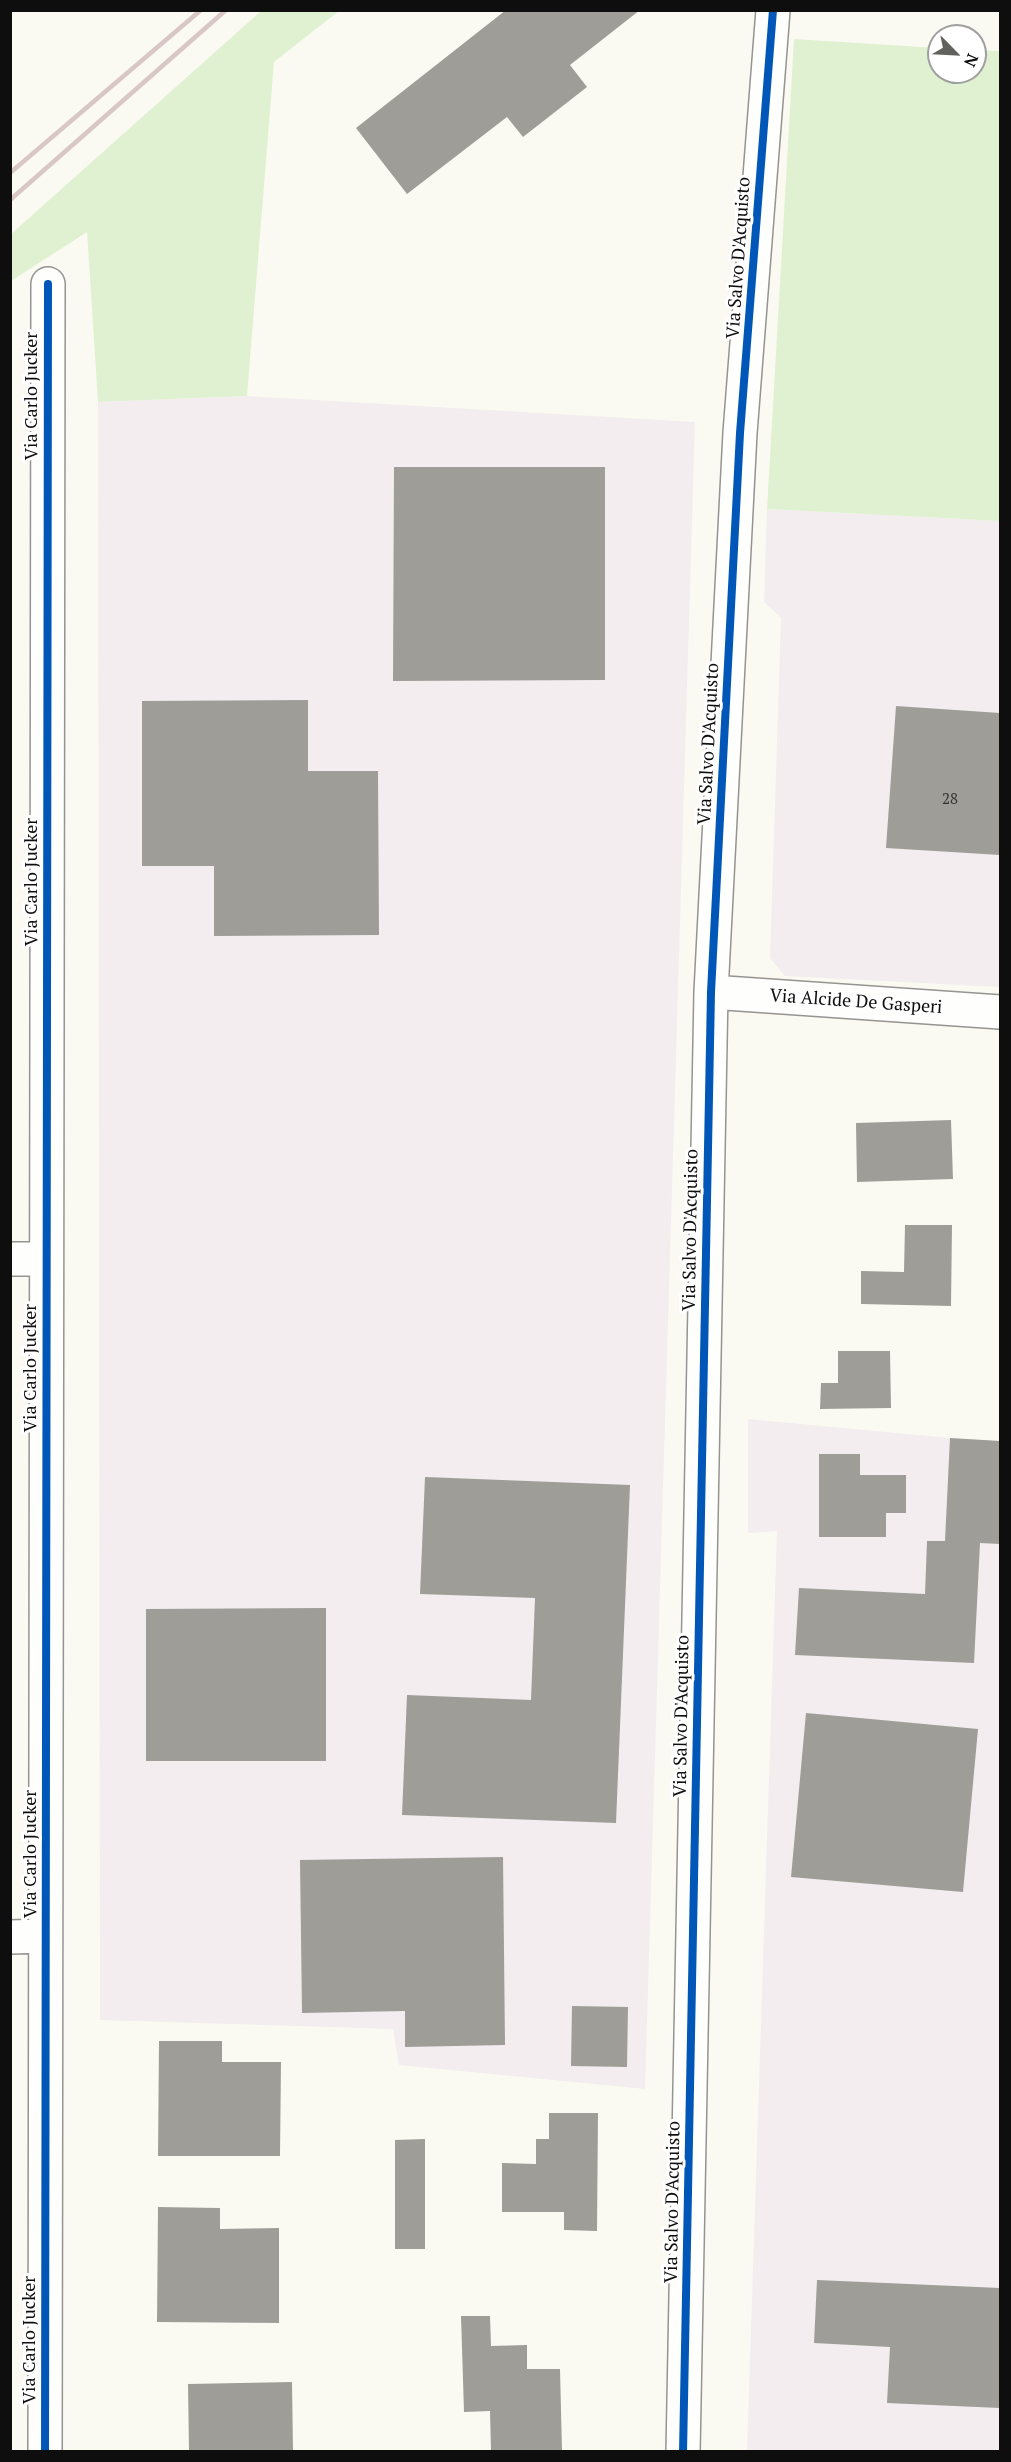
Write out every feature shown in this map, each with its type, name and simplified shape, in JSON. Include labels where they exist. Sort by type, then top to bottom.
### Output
[{"type":"street","name":"Via Salvo D'Acquisto","points":[[683,2451],[711,992],[740,433],[773,10]]},
{"type":"street","name":"Via Carlo Jucker","points":[[45,2451],[48,284]]},
{"type":"street","name":"Via Alcide De Gasperi","points":[[711,992],[1000,1012]]},
{"type":"street","points":[[10,1259],[46,1259]]},
{"type":"street","points":[[10,1937],[45,1936]]},
{"type":"shaded area","points":[[247,396],[695,422],[645,2089],[399,2065],[393,2029],[100,2020],[98,402]]},
{"type":"shaded area","points":[[767,509],[1000,521],[1000,987],[785,976],[770,958],[781,618],[764,602]]},
{"type":"shaded area","points":[[748,1419],[1000,1441],[1000,2451],[747,2452],[777,1531],[748,1533]]},
{"type":"green space","points":[[261,11],[339,11],[274,62],[247,396],[98,402],[87,232],[11,281],[11,234]]},
{"type":"green space","points":[[794,39],[927,47],[927,84],[987,84],[987,50],[1000,51],[1000,521],[767,509]]},
{"type":"building","points":[[506,10],[640,10],[570,65],[587,87],[523,137],[507,117],[407,194],[356,128]]},
{"type":"building","points":[[394,467],[605,467],[605,680],[393,681]]},
{"type":"building","points":[[308,700],[308,771],[378,771],[379,935],[214,936],[214,866],[142,866],[142,701]]},
{"type":"building","points":[[896,706],[1000,713],[1000,855],[886,848]]},
{"type":"building","points":[[951,1120],[953,1179],[857,1182],[856,1123]]},
{"type":"building","points":[[905,1225],[952,1225],[951,1306],[861,1304],[861,1271],[904,1272]]},
{"type":"building","points":[[838,1351],[890,1351],[891,1408],[820,1409],[821,1383],[838,1383]]},
{"type":"building","points":[[950,1438],[1000,1441],[1000,1544],[980,1543],[974,1663],[795,1655],[799,1588],[925,1594],[927,1541],[945,1541]]},
{"type":"building","points":[[819,1454],[860,1454],[860,1475],[906,1475],[906,1513],[886,1513],[886,1537],[819,1537]]},
{"type":"building","points":[[425,1477],[630,1485],[616,1823],[402,1815],[407,1695],[531,1700],[535,1598],[420,1594]]},
{"type":"building","points":[[326,1608],[326,1761],[146,1761],[146,1609]]},
{"type":"building","points":[[806,1713],[978,1729],[963,1892],[791,1877]]},
{"type":"building","points":[[503,1857],[505,2045],[405,2047],[405,2011],[302,2013],[300,1860]]},
{"type":"building","points":[[572,2006],[628,2007],[627,2067],[571,2066]]},
{"type":"building","points":[[159,2041],[222,2041],[222,2062],[281,2062],[280,2156],[158,2156]]},
{"type":"building","points":[[549,2113],[598,2113],[597,2231],[564,2230],[564,2212],[502,2212],[502,2163],[536,2164],[536,2139],[549,2139]]},
{"type":"building","points":[[425,2139],[425,2249],[395,2249],[395,2140]]},
{"type":"building","points":[[158,2207],[220,2208],[220,2229],[279,2228],[279,2323],[157,2322]]},
{"type":"building","points":[[817,2280],[1000,2288],[1000,2408],[887,2403],[890,2347],[814,2343]]},
{"type":"building","points":[[461,2316],[490,2316],[491,2346],[527,2345],[527,2369],[560,2369],[562,2451],[491,2451],[490,2411],[464,2412]]},
{"type":"building","points":[[292,2382],[293,2451],[189,2451],[188,2384]]},
{"type":"railway","points":[[10,173],[201,10]]},
{"type":"railway","points":[[10,200],[226,10]]},
{"type":"cycle path","points":[[683,2452],[711,992],[740,433],[773,10]]},
{"type":"cycle path","points":[[45,2452],[48,284]]}]
